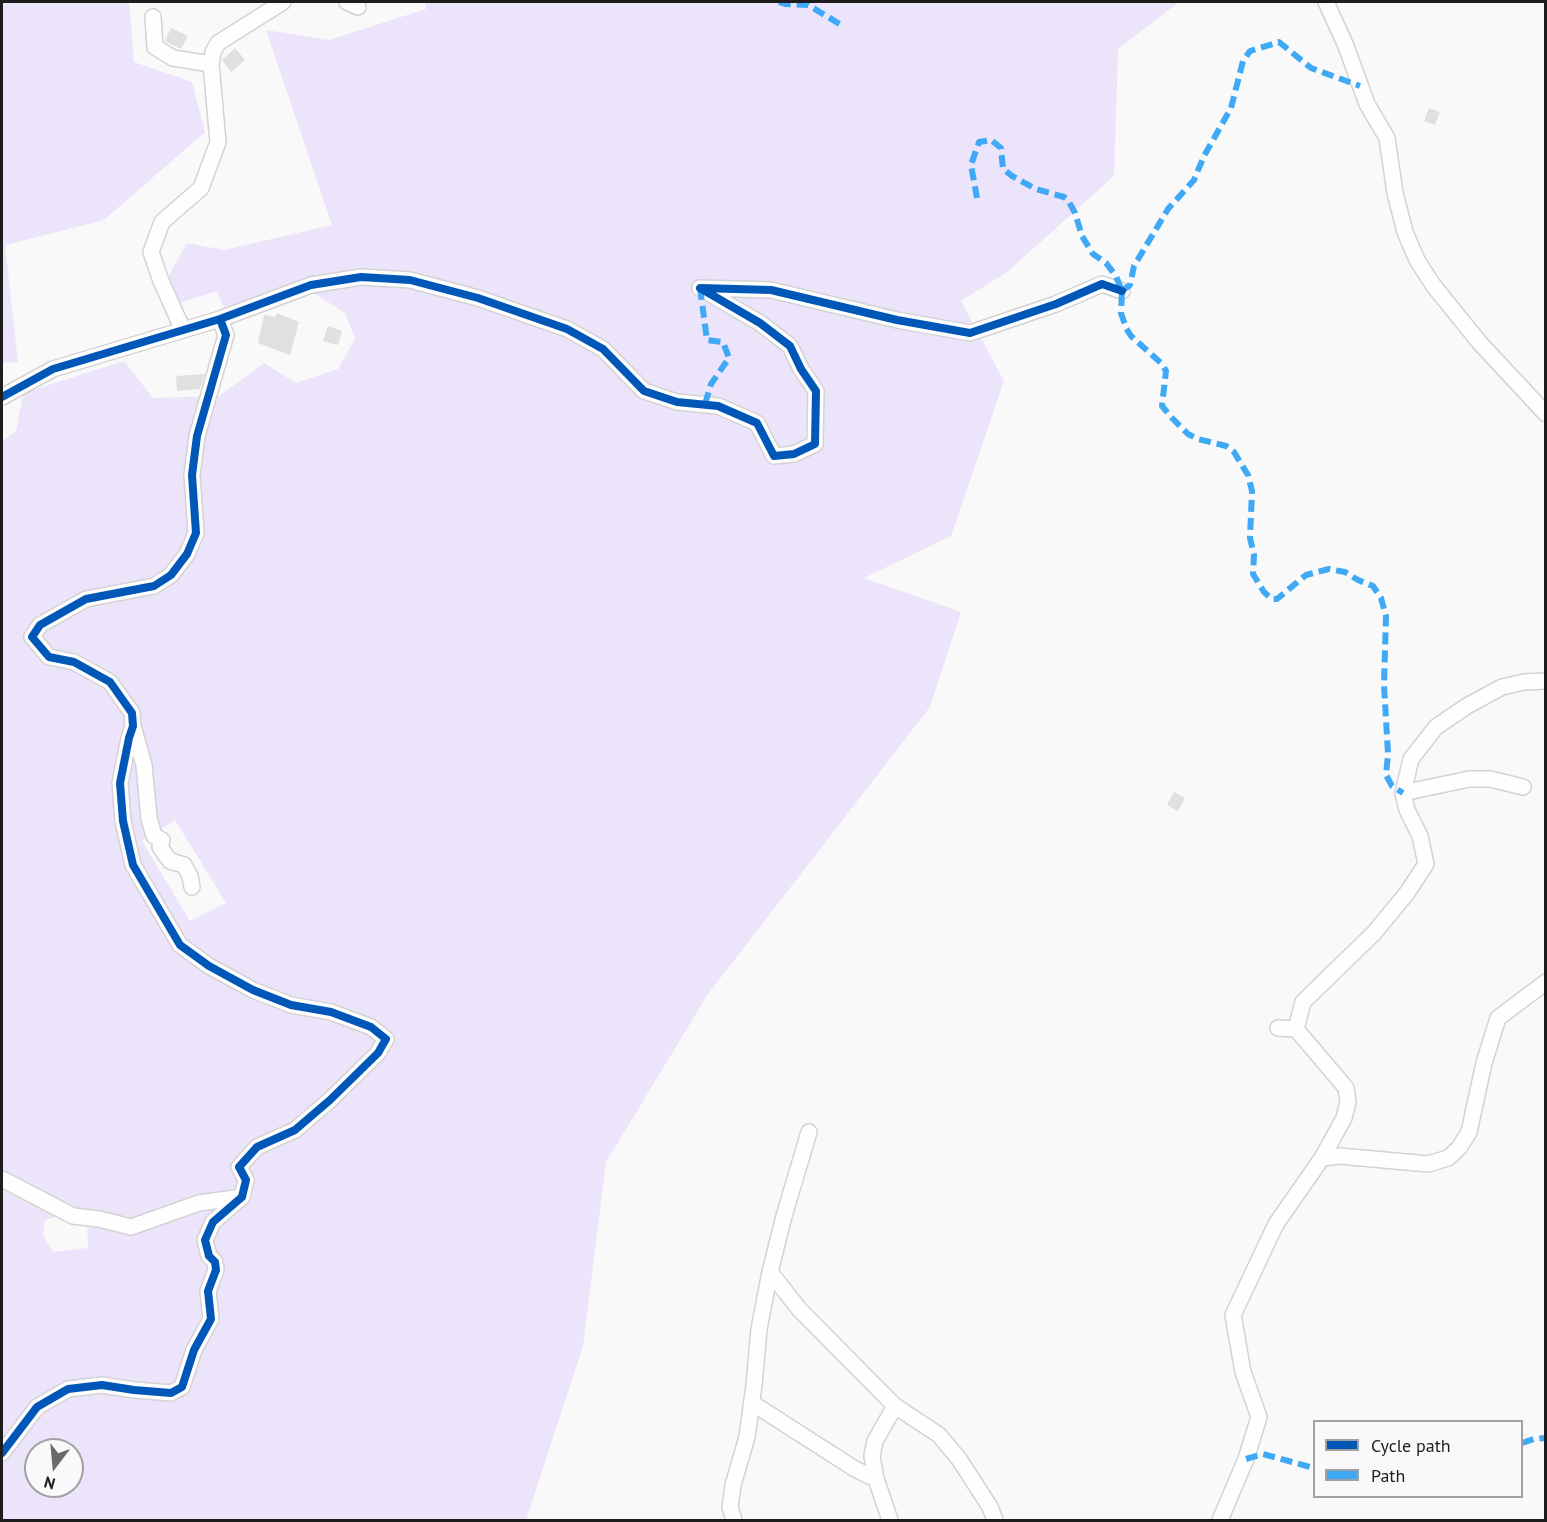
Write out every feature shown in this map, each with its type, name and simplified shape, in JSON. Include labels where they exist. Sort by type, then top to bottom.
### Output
[{"type":"street","points":[[183,330],[161,281],[152,252],[162,222],[201,188],[218,142],[211,64],[213,52],[218,43],[283,2]]},
{"type":"street","points":[[1326,2],[1367,104],[1386,138],[1405,232],[1417,260],[1433,285],[1479,342],[1545,414]]},
{"type":"street","points":[[153,17],[155,47],[173,58],[211,64]]},
{"type":"street","points":[[2,397],[53,369],[220,319],[311,285],[361,277],[410,280],[478,298],[567,329],[603,349],[644,391],[677,402],[718,406],[757,423],[774,456],[794,454],[815,444],[816,392],[790,346],[760,323],[700,288],[771,290],[897,320],[970,333],[1056,304],[1102,284],[1122,291]]},
{"type":"street","points":[[192,887],[184,865],[170,861],[159,847],[162,840],[154,836],[149,818],[144,765],[132,713],[110,682],[74,662],[49,657],[32,637],[40,625],[86,599],[154,586],[171,575],[187,554],[196,533],[192,475],[197,436],[226,334],[220,319]]},
{"type":"street","points":[[1296,1029],[1303,1002],[1374,933],[1407,893],[1426,864],[1420,836],[1407,810],[1403,793],[1411,759],[1436,727],[1467,706],[1502,687],[1524,682],[1545,681]]},
{"type":"street","points":[[2,1453],[37,1407],[68,1389],[102,1385],[171,1393],[182,1387],[194,1350],[211,1319],[208,1291],[216,1270],[215,1262],[209,1256],[205,1240],[213,1222],[242,1197],[246,1180],[239,1167],[257,1147],[295,1130],[357,1075],[378,1053],[386,1039],[371,1027],[331,1012],[291,1005],[253,990],[210,966],[180,945],[134,865],[123,821],[120,783],[129,738],[134,726]]},
{"type":"street","points":[[1403,793],[1468,779],[1490,779],[1523,787]]},
{"type":"street","points":[[1322,1158],[1340,1156],[1428,1164],[1448,1158],[1460,1148],[1469,1132],[1484,1063],[1498,1018],[1545,982]]},
{"type":"street","points":[[1220,1521],[1246,1459],[1259,1417],[1243,1372],[1233,1315],[1276,1224],[1322,1158],[1344,1118],[1347,1102],[1346,1088],[1296,1029],[1278,1028]]},
{"type":"street","points":[[734,1521],[730,1507],[733,1485],[747,1437],[759,1329],[784,1216],[809,1132]]},
{"type":"street","points":[[2,1179],[73,1216],[99,1219],[131,1227],[199,1203],[242,1197]]},
{"type":"street","points":[[770,1272],[799,1309],[895,1406],[939,1435],[959,1459],[990,1507],[995,1521]]},
{"type":"street","points":[[752,1403],[855,1469],[876,1479]]},
{"type":"street","points":[[890,1521],[876,1479],[872,1456],[875,1441],[895,1406]]},
{"type":"shaded area","points":[[2,2],[129,2],[134,62],[192,82],[205,132],[104,220],[5,245],[18,362],[2,363]]},
{"type":"shaded area","points":[[425,2],[1179,2],[1118,49],[1114,176],[1007,272],[961,301],[1004,381],[951,536],[864,578],[961,612],[930,707],[708,994],[606,1162],[583,1346],[526,1520],[2,1520],[2,442],[16,431],[24,390],[36,389],[124,361],[153,398],[219,396],[264,363],[296,383],[338,369],[355,339],[345,313],[312,292],[318,273],[310,280],[225,311],[217,291],[177,304],[169,275],[187,243],[224,250],[332,225],[266,30],[329,40],[426,9]],"holes":[[[175,820],[226,903],[190,921],[142,841]],[[74,1211],[87,1221],[88,1248],[53,1252],[43,1235],[45,1220]]]},
{"type":"building","points":[[171,28],[188,36],[181,49],[165,41]]},
{"type":"building","points":[[235,48],[245,60],[231,72],[222,60]]},
{"type":"building","points":[[1429,108],[1440,112],[1435,125],[1424,121]]},
{"type":"building","points":[[277,313],[299,322],[290,355],[258,343],[264,315],[275,317]]},
{"type":"building","points":[[328,326],[342,331],[338,345],[323,341]]},
{"type":"building","points":[[205,374],[200,389],[177,391],[176,376]]},
{"type":"building","points":[[1174,792],[1185,798],[1178,811],[1167,805]]},
{"type":"marked path","points":[[779,2],[808,5],[843,26]]},
{"type":"marked path","points":[[1122,291],[1130,285],[1134,266],[1168,209],[1194,180],[1204,156],[1231,108],[1243,61],[1250,51],[1279,42],[1311,68],[1360,86]]},
{"type":"marked path","points":[[977,198],[971,165],[979,142],[991,140],[1001,148],[1003,169],[1036,189],[1068,200],[1075,213],[1082,236],[1093,254],[1106,263],[1116,276],[1122,291],[1121,313],[1126,328],[1131,336],[1162,364],[1166,371],[1162,406],[1188,434],[1226,446],[1234,452],[1248,475],[1252,491],[1250,538],[1254,555],[1253,574],[1264,592],[1272,599],[1277,599],[1306,575],[1329,569],[1345,572],[1373,586],[1381,598],[1386,616],[1384,685],[1388,754],[1386,775],[1392,786],[1403,793]]},
{"type":"marked path","points":[[700,288],[707,340],[723,342],[729,358],[711,384],[705,404]]},
{"type":"marked path","points":[[1523,1443],[1546,1438]]},
{"type":"marked path","points":[[1246,1459],[1263,1454],[1313,1468]]},
{"type":"cycle path","points":[[2,397],[53,369],[220,319],[311,285],[361,277],[410,280],[478,298],[567,329],[603,349],[644,391],[677,402],[718,406],[757,423],[774,456],[794,454],[815,444],[816,391],[801,369],[790,346],[760,323],[700,288],[771,290],[897,320],[970,333],[1056,304],[1102,284],[1122,291]]},
{"type":"cycle path","points":[[2,1453],[37,1407],[68,1389],[102,1385],[171,1393],[182,1387],[194,1350],[211,1319],[208,1291],[216,1270],[215,1262],[209,1256],[205,1240],[213,1222],[242,1197],[246,1180],[239,1167],[257,1147],[295,1130],[330,1100],[378,1053],[386,1039],[371,1027],[331,1012],[291,1005],[253,990],[209,966],[180,945],[133,865],[123,821],[120,783],[133,726],[132,713],[110,682],[74,662],[49,657],[32,637],[40,625],[86,599],[154,586],[171,575],[187,554],[196,533],[192,475],[197,436],[226,335],[220,319]]}]
